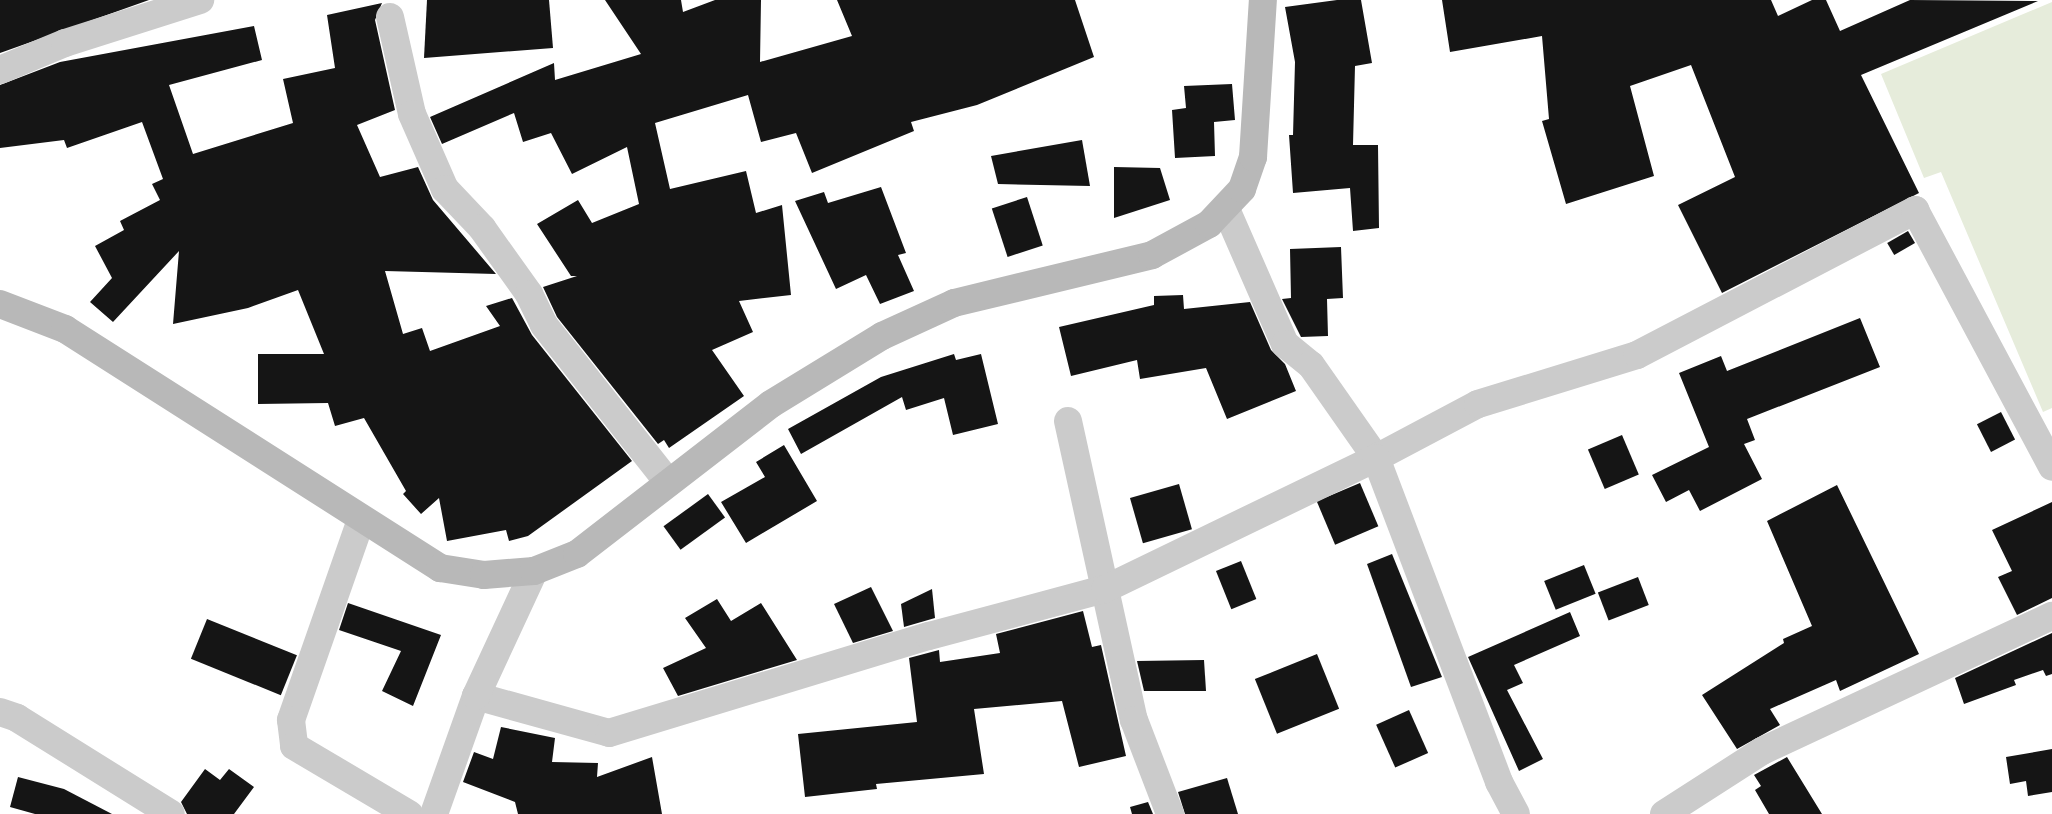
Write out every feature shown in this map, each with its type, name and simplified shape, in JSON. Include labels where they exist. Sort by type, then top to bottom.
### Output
[{"type":"main road","points":[[0,304],[64,329],[440,568],[484,575],[534,571],[577,554],[771,404],[882,336],[954,303],[1152,255],[1190,238],[1226,209],[1242,189],[1253,157],[1263,0]]},
{"type":"street","points":[[0,70],[64,42],[200,0]]},
{"type":"street","points":[[390,17],[412,114],[445,188],[482,228],[529,294],[544,325],[669,484]]},
{"type":"street","points":[[1226,209],[1285,344],[1311,365],[1376,458],[1499,782],[1516,814]]},
{"type":"street","points":[[476,696],[609,733],[929,636],[1105,589],[1376,458],[1478,404],[1637,355],[1915,210],[2052,467]]},
{"type":"street","points":[[1068,421],[1134,720],[1170,814]]},
{"type":"street","points":[[362,520],[291,720],[294,746],[409,814]]},
{"type":"street","points":[[434,814],[476,696],[534,571]]},
{"type":"street","points":[[1664,814],[1762,751],[2052,616]]},
{"type":"street","points":[[0,712],[171,814]]},
{"type":"green space","points":[[2052,2],[2052,408],[2043,412],[1941,172],[1924,178],[1881,74]]},
{"type":"building","points":[[0,0],[149,0],[0,53]]},
{"type":"building","points":[[427,0],[549,0],[553,48],[424,58]]},
{"type":"building","points":[[605,0],[681,0],[683,12],[715,0],[761,0],[760,62],[852,36],[837,0],[1075,0],[1094,57],[977,105],[911,122],[914,131],[812,173],[796,133],[761,142],[748,95],[655,123],[670,189],[746,171],[756,213],[782,205],[791,295],[739,301],[753,332],[712,350],[744,396],[669,448],[664,440],[658,444],[557,317],[543,287],[577,276],[571,276],[537,224],[578,200],[592,223],[639,204],[627,147],[572,174],[551,133],[523,142],[514,113],[442,144],[430,117],[554,63],[555,80],[641,54]]},
{"type":"building","points":[[1337,0],[1361,0],[1372,63],[1355,66],[1353,145],[1378,145],[1379,228],[1353,231],[1350,188],[1293,193],[1289,135],[1293,135],[1295,62],[1285,7]]},
{"type":"building","points":[[1442,0],[1771,0],[1778,16],[1812,0],[1826,0],[1840,31],[1910,0],[2038,1],[1861,75],[1919,193],[1722,293],[1678,205],[1735,177],[1691,65],[1630,86],[1654,176],[1566,204],[1542,121],[1549,119],[1542,36],[1450,52]]},
{"type":"building","points":[[382,3],[375,20],[395,110],[357,125],[380,177],[418,167],[433,200],[496,274],[385,271],[403,334],[422,328],[430,351],[500,326],[486,306],[512,298],[532,335],[632,461],[528,536],[509,541],[506,530],[447,541],[439,498],[421,514],[403,494],[406,491],[364,418],[335,426],[328,403],[258,404],[258,354],[324,354],[298,290],[248,308],[173,324],[179,251],[113,322],[90,302],[112,278],[95,246],[124,230],[120,221],[160,200],[152,184],[163,179],[142,122],[67,148],[64,140],[0,148],[0,85],[60,62],[254,26],[262,60],[169,85],[193,154],[293,123],[283,79],[335,68],[327,15]]},
{"type":"building","points":[[1232,84],[1235,120],[1214,122],[1215,156],[1175,158],[1172,110],[1186,108],[1184,86]]},
{"type":"building","points":[[1082,140],[1090,186],[998,184],[991,156]]},
{"type":"building","points":[[1114,167],[1160,168],[1170,200],[1114,218]]},
{"type":"building","points":[[881,187],[906,253],[898,255],[914,291],[880,304],[866,275],[836,289],[795,201],[824,192],[828,203]]},
{"type":"building","points":[[1027,197],[1043,246],[1008,257],[992,208]]},
{"type":"building","points":[[1908,231],[1915,243],[1894,255],[1887,243]]},
{"type":"building","points":[[1341,247],[1343,298],[1327,299],[1328,336],[1301,337],[1282,299],[1291,298],[1290,249]]},
{"type":"building","points":[[1183,295],[1184,309],[1250,302],[1271,350],[1285,364],[1296,391],[1227,419],[1206,368],[1140,379],[1137,360],[1071,376],[1059,327],[1154,305],[1154,296]]},
{"type":"building","points":[[1860,318],[1880,367],[1747,419],[1755,440],[1744,444],[1762,479],[1700,511],[1689,490],[1666,502],[1652,475],[1709,447],[1679,373],[1721,356],[1727,371]]},
{"type":"building","points":[[954,354],[956,360],[981,354],[998,424],[953,435],[944,398],[906,410],[902,397],[801,454],[788,429],[881,377]]},
{"type":"building","points":[[2001,412],[2015,440],[1991,452],[1977,424]]},
{"type":"building","points":[[1622,435],[1639,475],[1605,489],[1588,449]]},
{"type":"building","points":[[784,445],[817,501],[746,543],[721,502],[765,477],[756,462]]},
{"type":"building","points":[[1360,483],[1378,526],[1335,545],[1317,501]]},
{"type":"building","points":[[1179,484],[1192,529],[1143,543],[1130,498]]},
{"type":"building","points":[[1837,485],[1919,654],[1840,691],[1836,680],[1770,709],[1780,725],[1737,749],[1702,695],[1784,643],[1783,639],[1812,626],[1767,521]]},
{"type":"building","points":[[708,494],[725,517],[681,550],[664,526]]},
{"type":"building","points":[[2052,502],[2052,598],[2017,615],[1998,577],[2012,571],[1992,530]]},
{"type":"building","points":[[1392,554],[1442,677],[1411,687],[1367,564]]},
{"type":"building","points":[[1241,561],[1256,599],[1231,609],[1216,571]]},
{"type":"building","points":[[1584,565],[1596,594],[1556,610],[1544,581]]},
{"type":"building","points":[[1638,577],[1649,605],[1609,620],[1598,592]]},
{"type":"building","points":[[871,587],[893,631],[853,643],[834,604]]},
{"type":"building","points":[[932,589],[935,618],[904,627],[901,604]]},
{"type":"building","points":[[717,599],[731,621],[761,603],[797,660],[678,696],[663,668],[706,648],[685,618]]},
{"type":"building","points":[[348,603],[441,635],[413,706],[382,691],[401,651],[339,630]]},
{"type":"building","points":[[1083,611],[1092,647],[1101,645],[1126,756],[1079,767],[1062,701],[974,709],[984,774],[876,784],[877,789],[805,797],[798,734],[917,722],[909,658],[939,650],[940,662],[1000,653],[996,634]]},
{"type":"building","points":[[1570,612],[1580,636],[1514,665],[1523,683],[1507,690],[1543,759],[1519,771],[1468,657]]},
{"type":"building","points":[[207,619],[297,655],[281,695],[191,659]]},
{"type":"building","points":[[2052,633],[2052,674],[2046,676],[2043,670],[2014,680],[2016,685],[1964,704],[1955,678]]},
{"type":"building","points":[[1317,654],[1339,709],[1277,734],[1255,679]]},
{"type":"building","points":[[1204,660],[1206,691],[1144,691],[1137,661]]},
{"type":"building","points":[[1409,710],[1428,753],[1395,768],[1376,725]]},
{"type":"building","points":[[501,727],[555,738],[552,762],[598,763],[597,777],[652,757],[662,814],[518,814],[515,802],[463,782],[474,752],[493,759]]},
{"type":"building","points":[[2052,749],[2052,792],[2028,796],[2026,781],[2010,784],[2006,757]]},
{"type":"building","points":[[1787,757],[1822,814],[1769,814],[1755,790],[1761,786],[1754,775]]},
{"type":"building","points":[[205,769],[220,780],[229,769],[254,787],[234,814],[187,814],[181,802]]},
{"type":"building","points":[[18,777],[64,789],[112,814],[35,814],[10,807]]},
{"type":"building","points":[[1227,778],[1238,814],[1185,814],[1178,792]]},
{"type":"building","points":[[1148,802],[1153,814],[1132,814],[1130,807]]}]
